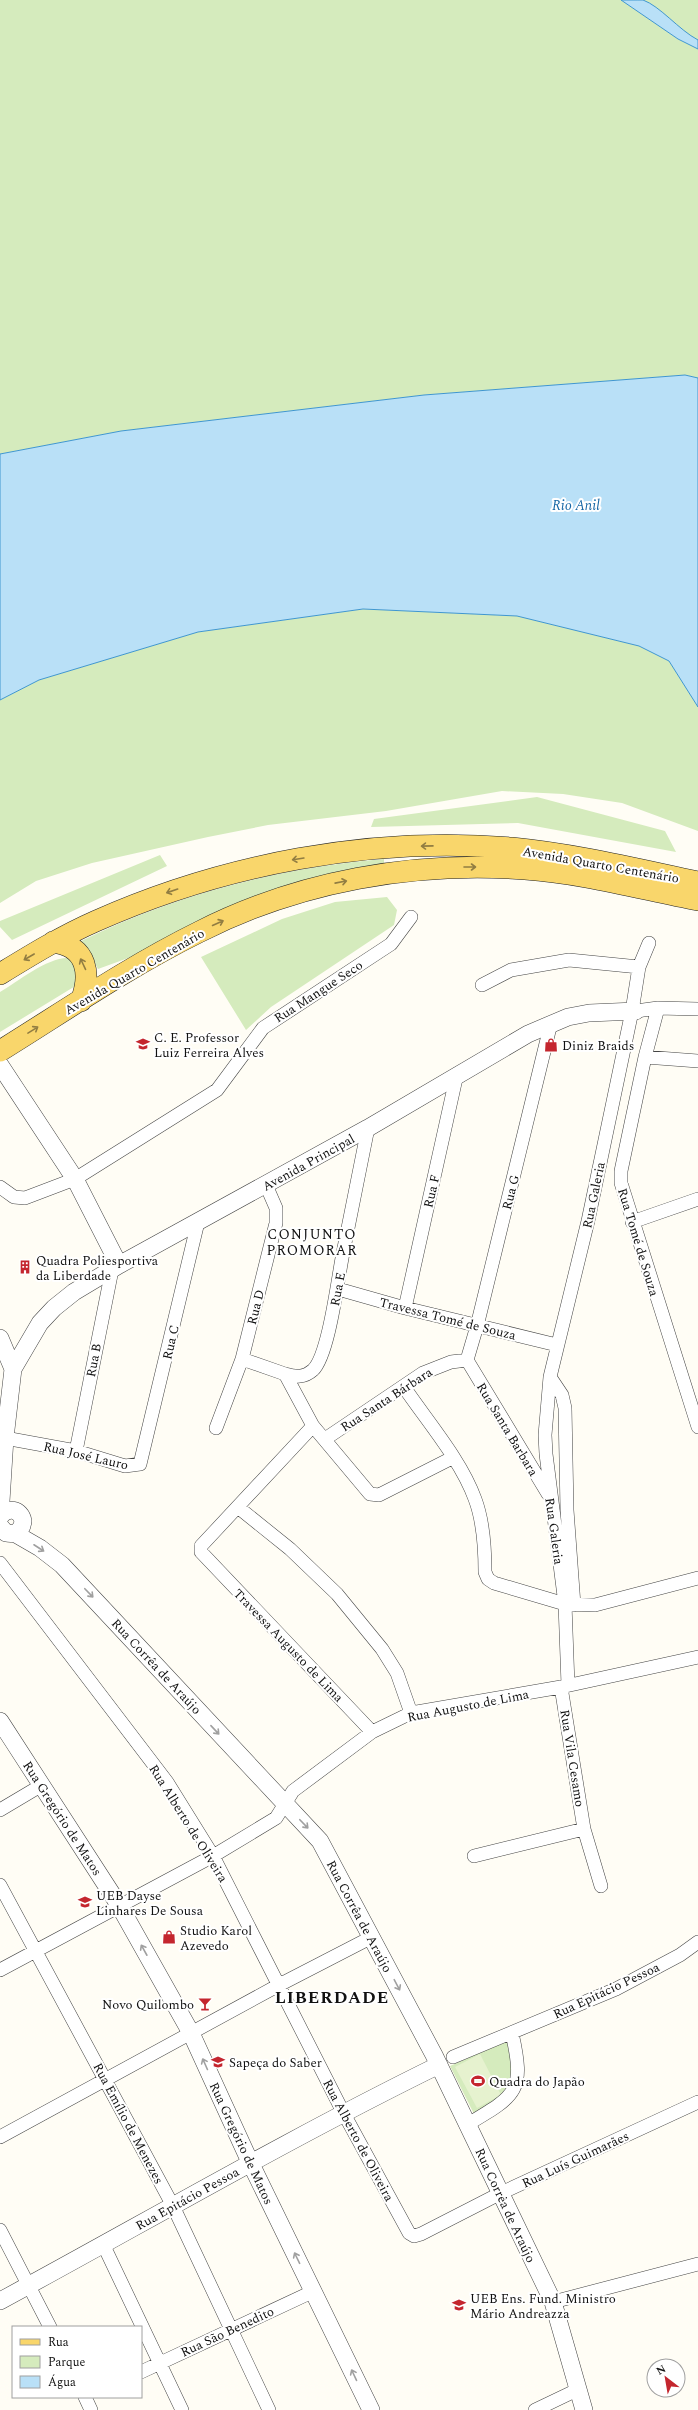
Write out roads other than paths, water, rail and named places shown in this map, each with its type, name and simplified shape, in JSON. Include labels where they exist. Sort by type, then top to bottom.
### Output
[{"type":"main road","name":"Avenida Quarto Centenário","points":[[0,974],[53,942],[95,921],[185,887],[250,869],[334,854],[424,846],[510,848],[548,852],[659,883],[698,900]]},
{"type":"main road","name":"Avenida Quarto Centenário","points":[[0,1051],[170,947],[223,920],[300,892],[366,877],[440,868],[526,869],[659,883],[698,882]]},
{"type":"main road","points":[[53,942],[67,946],[84,962],[87,985],[81,1001]]},
{"type":"street","name":"Rua Mangue Seco","points":[[0,1186],[14,1198],[25,1198],[74,1178],[217,1090],[263,1028],[390,944],[411,917]]},
{"type":"street","name":"Rua Galeria","points":[[570,1604],[550,1498],[544,1435],[550,1377],[588,1221],[634,1011],[639,967],[648,943]]},
{"type":"street","points":[[482,985],[511,970],[569,960],[639,967]]},
{"type":"street","points":[[634,1011],[657,1008],[698,1009]]},
{"type":"street","name":"Rua Tomé de Souza","points":[[657,1008],[621,1171],[623,1193],[698,1427]]},
{"type":"street","name":"Avenida Principal","points":[[13,1369],[40,1323],[54,1308],[74,1292],[116,1267],[368,1128],[456,1074],[551,1023],[589,1013],[634,1011]]},
{"type":"street","name":"Rua G","points":[[467,1360],[477,1326],[551,1023]]},
{"type":"street","points":[[645,1057],[698,1061]]},
{"type":"street","points":[[0,1065],[74,1178],[116,1267]]},
{"type":"street","name":"Rua F","points":[[405,1308],[456,1074]]},
{"type":"street","name":"Rua E","points":[[285,1374],[298,1377],[314,1369],[320,1359],[338,1289],[342,1255],[368,1128]]},
{"type":"street","name":"Rua D","points":[[216,1428],[242,1359],[276,1223],[276,1208],[266,1185]]},
{"type":"street","points":[[632,1222],[698,1199]]},
{"type":"street","name":"Rua C","points":[[141,1462],[198,1222]]},
{"type":"street","name":"Rua B","points":[[76,1451],[116,1267]]},
{"type":"street","name":"Travessa Tomé de Souza","points":[[338,1289],[405,1308],[557,1345]]},
{"type":"street","points":[[0,1338],[13,1369],[5,1438],[0,1517]]},
{"type":"street","points":[[242,1359],[285,1374],[313,1426],[374,1496],[452,1458]]},
{"type":"street","name":"Rua Santa Bárbara","points":[[325,1439],[437,1366],[467,1360]]},
{"type":"street","name":"Rua Santa Barbara","points":[[467,1360],[550,1498]]},
{"type":"street","name":"Rua Galeria","points":[[550,1377],[562,1395],[565,1408],[570,1604],[565,1686]]},
{"type":"street","points":[[404,1387],[452,1458],[475,1499],[480,1517],[485,1572],[488,1579],[494,1583],[570,1604],[611,1602],[698,1578]]},
{"type":"street","points":[[313,1426],[239,1508],[290,1549],[337,1594],[382,1649],[397,1673],[412,1713]]},
{"type":"street","name":"Rua José Lauro","points":[[5,1438],[76,1451],[129,1467],[137,1466],[141,1462]]},
{"type":"street","points":[[3,1475],[8,1494],[22,1517],[22,1525],[6,1532]]},
{"type":"street","name":"Travessa Augusto de Lima","points":[[239,1508],[201,1546],[201,1552],[205,1559],[372,1732]]},
{"type":"street","points":[[0,1517],[9,1510],[17,1511]]},
{"type":"street","name":"Rua Corrêa de Araújo","points":[[6,1532],[40,1548],[62,1565],[320,1841],[372,1937],[446,2061],[468,2124],[553,2302],[584,2410]]},
{"type":"street","name":"Rua Alberto de Oliveira","points":[[0,1563],[167,1782],[213,1856],[343,2112],[409,2233]]},
{"type":"street","name":"Rua Augusto de Lima","points":[[0,1970],[213,1856],[276,1818],[284,1803],[293,1791],[372,1732],[412,1713],[565,1686],[698,1657]]},
{"type":"street","name":"Rua Vila Cesamo","points":[[565,1686],[584,1829],[602,1886]]},
{"type":"street","name":"Rua Gregório de Matos","points":[[0,1721],[119,1905],[191,2033],[250,2162],[371,2410]]},
{"type":"street","points":[[0,1810],[42,1786]]},
{"type":"street","points":[[474,1856],[584,1829]]},
{"type":"street","name":"Rua Emílio de Menezes","points":[[0,1885],[106,2079],[173,2206],[232,2328],[269,2410]]},
{"type":"street","points":[[0,2137],[279,1985],[372,1937]]},
{"type":"street","name":"Rua Epitácio Pessoa","points":[[0,2300],[343,2112],[446,2061],[616,1989],[680,1955],[698,1942]]},
{"type":"street","points":[[468,2124],[500,2105],[514,2090],[519,2071],[512,2033]]},
{"type":"street","name":"Rua Luís Guimarães","points":[[409,2233],[414,2236],[421,2234],[501,2194],[698,2102]]},
{"type":"street","points":[[0,2230],[50,2326]]},
{"type":"street","points":[[103,2244],[182,2410]]},
{"type":"street","points":[[553,2302],[698,2264]]},
{"type":"street","name":"Rua São Benedito","points":[[142,2372],[232,2328],[314,2291]]},
{"type":"street","points":[[534,2410],[579,2389]]},
{"type":"water","points":[[621,0],[643,0],[656,7],[698,40],[698,49],[678,39]]},
{"type":"water","name":"Rio Anil","points":[[685,375],[698,378],[698,707],[669,661],[639,646],[517,616],[363,609],[198,632],[39,680],[0,700],[0,454],[121,431],[424,395]]},
{"type":"place","name":"C. E. Professor Luiz Ferreira Alves","points":[[143,1044]]},
{"type":"place","name":"Diniz Braids","points":[[551,1045]]},
{"type":"place","name":"Quadra Poliesportiva da Liberdade","points":[[25,1267]]},
{"type":"place","name":"UEB Dayse Linhares De Sousa","points":[[85,1902]]},
{"type":"place","name":"Studio Karol Azevedo","points":[[169,1937]]},
{"type":"place","name":"Novo Quilombo","points":[[205,2004]]},
{"type":"place","name":"Sapeça do Saber","points":[[218,2062]]},
{"type":"place","name":"Quadra do Japão","points":[[478,2081]]},
{"type":"place","name":"UEB Ens. Fund. Ministro Mário Andreazza","points":[[459,2305]]},
{"type":"district","name":"CONJUNTO PROMORAR","points":[[312,1242]]},
{"type":"district","name":"LIBERDADE","points":[[332,1997]]}]
